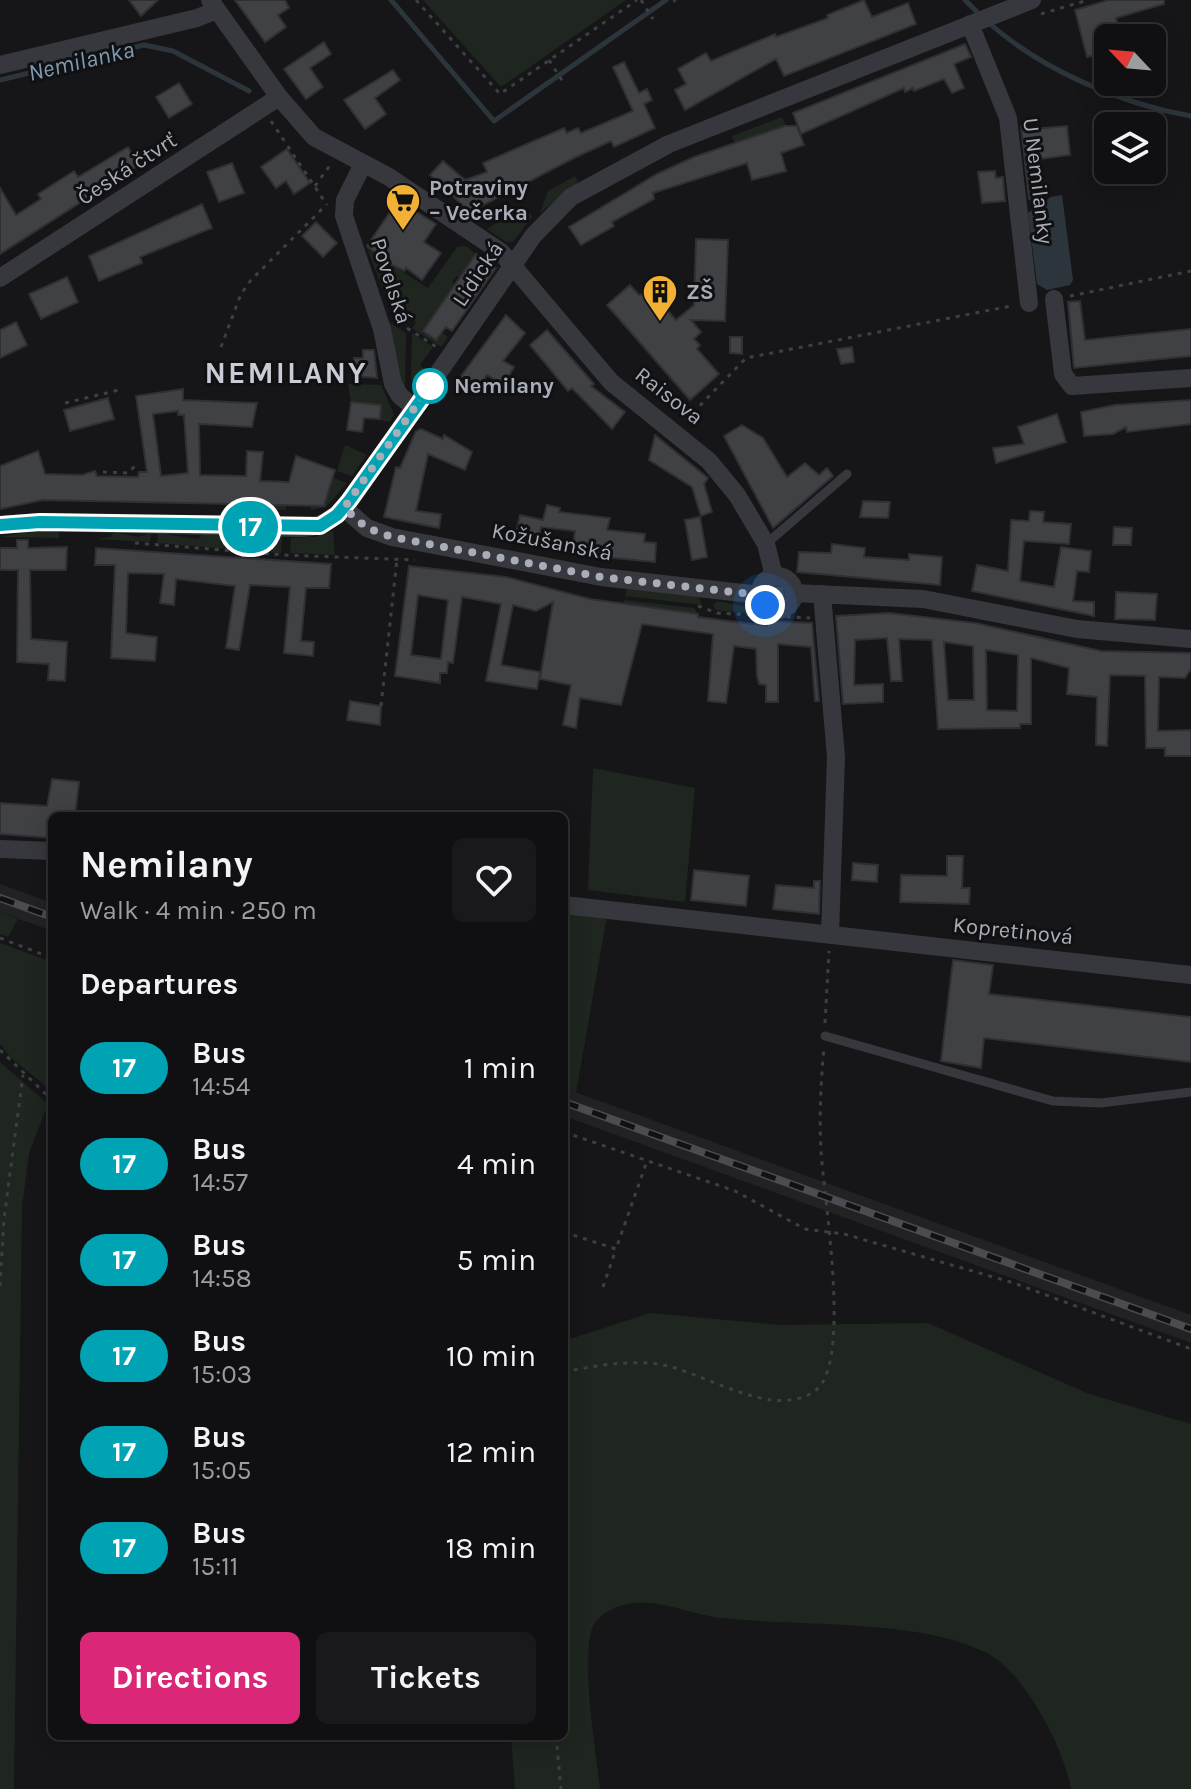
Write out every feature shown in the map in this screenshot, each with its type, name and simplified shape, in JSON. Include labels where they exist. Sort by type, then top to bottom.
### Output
[{"type":"street","name":"Lidická","points":[[0,525],[40,522],[308,528],[327,522],[344,508],[537,231],[562,205],[640,157],[1027,1]]},
{"type":"street","points":[[0,65],[197,18],[213,5],[279,97],[314,137],[417,195],[501,252],[515,265]]},
{"type":"street","name":"U Nemilanky","points":[[970,24],[1008,118],[1029,303]]},
{"type":"street","name":"Česká čtvrť","points":[[0,278],[279,97]]},
{"type":"street","name":"Povelská","points":[[363,164],[345,200],[344,216],[382,329],[393,384],[400,396],[415,408]]},
{"type":"street","name":"Raisova","points":[[515,265],[611,382],[675,431],[723,477],[766,544],[774,576]]},
{"type":"street","points":[[1054,299],[1063,374],[1072,386],[1191,378]]},
{"type":"street","name":"Kožušanská","points":[[344,508],[367,528],[392,537],[601,577],[760,595],[765,605],[775,610],[790,604],[794,593],[923,599],[1077,629],[1191,639]]},
{"type":"street","points":[[760,595],[765,581],[774,576],[788,580],[794,593]]},
{"type":"street","points":[[822,594],[836,757],[830,935]]},
{"type":"street","points":[[0,849],[48,851]]},
{"type":"street","name":"Kopretinová","points":[[568,905],[1191,975]]},
{"type":"lane","points":[[766,544],[847,474]]},
{"type":"lane","points":[[825,1036],[1053,1101],[1101,1103],[1191,1092]]},
{"type":"path","points":[[416,0],[500,94],[639,0],[653,19]]},
{"type":"path","points":[[549,60],[563,82]]},
{"type":"path","points":[[221,347],[241,294],[251,280],[327,205],[263,108]]},
{"type":"path","points":[[315,186],[338,151]]},
{"type":"path","points":[[1054,299],[1191,271]]},
{"type":"path","points":[[675,431],[746,358],[1029,303]]},
{"type":"path","points":[[407,328],[443,351]]},
{"type":"path","points":[[65,403],[123,389]]},
{"type":"path","points":[[103,472],[128,473],[137,464]]},
{"type":"path","points":[[125,542],[284,555],[423,560]]},
{"type":"path","points":[[381,706],[397,559]]},
{"type":"path","points":[[685,605],[758,616],[825,616]]},
{"type":"path","points":[[568,1371],[600,1365],[668,1366],[771,1400],[811,1394],[821,1384],[831,1356],[834,1301],[819,1099],[830,935]]},
{"type":"path","points":[[0,938],[48,956]]},
{"type":"path","points":[[0,1050],[48,1097]]},
{"type":"path","points":[[0,1286],[4,1219],[23,1075]]},
{"type":"path","points":[[568,1133],[749,1197],[805,1229],[844,1234],[1014,1283],[1191,1349]]},
{"type":"path","points":[[603,1287],[647,1160]]},
{"type":"path","points":[[568,1233],[616,1249]]},
{"type":"path","points":[[556,1740],[561,1789]]},
{"type":"shaded area","points":[[423,0],[626,0],[501,87]]},
{"type":"shaded area","points":[[782,117],[786,126],[735,143],[732,136]]},
{"type":"shaded area","points":[[575,176],[578,182],[540,213],[548,191]]},
{"type":"shaded area","points":[[1062,195],[1073,280],[1070,285],[1047,290],[1037,284],[1028,213],[1051,197]]},
{"type":"shaded area","points":[[525,205],[532,217],[513,242],[506,242],[487,229]]},
{"type":"shaded area","points":[[466,246],[476,254],[460,277],[457,276],[452,282],[455,285],[423,330],[436,340],[442,333],[448,337],[441,347],[412,328],[416,323],[408,316],[401,322],[394,316],[367,249],[428,288],[457,247]]},
{"type":"shaded area","points":[[389,322],[406,333],[405,389],[398,382]]},
{"type":"shaded area","points":[[412,333],[433,347],[420,365],[425,370],[414,382],[411,379]]},
{"type":"shaded area","points":[[348,384],[381,385],[394,414],[390,422],[380,420],[381,405],[351,402]]},
{"type":"shaded area","points":[[345,445],[367,455],[352,476],[337,471]]},
{"type":"shaded area","points":[[333,478],[347,483],[326,507],[311,510],[311,505],[324,505]]},
{"type":"shaded area","points":[[231,502],[286,504],[286,510],[231,509]]},
{"type":"shaded area","points":[[33,531],[59,531],[59,538],[0,537]]},
{"type":"shaded area","points":[[333,531],[335,555],[290,553],[291,538],[314,537]]},
{"type":"shaded area","points":[[114,532],[138,537],[151,533],[150,542],[96,539],[110,537]]},
{"type":"shaded area","points":[[158,533],[198,539],[203,533],[227,534],[228,549],[157,543]]},
{"type":"shaded area","points":[[239,535],[255,540],[282,536],[281,553],[236,550]]},
{"type":"shaded area","points":[[627,589],[699,597],[702,605],[625,596]]},
{"type":"shaded area","points":[[624,600],[694,608],[698,614],[623,604]]},
{"type":"shaded area","points":[[717,601],[752,608],[752,614],[716,610],[713,605]]},
{"type":"shaded area","points":[[593,768],[695,788],[685,902],[588,890]]},
{"type":"shaded area","points":[[0,884],[48,902],[48,930],[0,912]]},
{"type":"shaded area","points":[[568,911],[607,916],[576,1093],[568,1090]]},
{"type":"shaded area","points":[[0,912],[18,919],[8,937],[0,934]]},
{"type":"shaded area","points":[[0,943],[48,961],[48,1088],[11,1058],[0,1044]]},
{"type":"shaded area","points":[[0,1062],[48,1104],[29,1153],[22,1208],[14,1789],[0,1789]]},
{"type":"shaded area","points":[[568,1089],[1191,1315],[1191,1343],[568,1117]]},
{"type":"shaded area","points":[[650,1313],[780,1325],[928,1323],[1089,1394],[1191,1424],[1191,1789],[1071,1789],[1051,1733],[1028,1694],[1001,1663],[987,1653],[959,1642],[894,1629],[723,1618],[644,1602],[608,1611],[599,1617],[591,1633],[588,1676],[600,1789],[515,1789],[511,1740],[568,1740],[568,1340]]},
{"type":"building","points":[[129,0],[158,0],[141,16]]},
{"type":"building","points":[[235,0],[285,0],[289,8],[278,15],[286,27],[265,42]]},
{"type":"building","points":[[864,0],[872,17],[908,3],[916,24],[784,76],[776,59],[685,110],[675,90],[686,84],[678,69],[706,53],[711,61],[775,34],[776,37],[828,18],[827,15]]},
{"type":"building","points":[[1109,0],[1164,0],[1164,4],[1116,18],[1118,24],[1094,24],[1094,55],[1087,57],[1075,10]]},
{"type":"building","points":[[324,42],[331,54],[310,68],[323,87],[306,99],[284,69]]},
{"type":"building","points":[[965,44],[971,57],[954,64],[964,88],[952,93],[944,79],[914,91],[913,88],[905,92],[904,88],[801,134],[793,113]]},
{"type":"building","points":[[624,62],[639,93],[647,89],[652,100],[644,104],[655,128],[614,147],[611,141],[470,212],[430,175],[443,161],[465,180],[487,172],[483,163],[564,128],[567,133],[578,128],[581,133],[633,111],[613,67]]},
{"type":"building","points":[[393,70],[400,80],[375,98],[386,114],[365,129],[344,100]]},
{"type":"building","points":[[179,83],[192,104],[169,118],[156,97]]},
{"type":"building","points":[[785,126],[797,126],[804,145],[781,153],[786,171],[752,180],[747,163],[653,193],[654,199],[612,222],[614,226],[581,245],[569,227],[657,174],[694,157]]},
{"type":"building","points":[[1021,126],[1031,129],[1067,126],[1070,155],[1040,159],[1043,189],[1037,198],[1029,199]]},
{"type":"building","points":[[128,147],[139,165],[0,254],[0,188],[16,215],[41,199],[38,194],[74,171],[78,177]]},
{"type":"building","points":[[287,149],[310,183],[294,194],[286,181],[276,188],[261,167]]},
{"type":"building","points":[[232,163],[244,193],[219,202],[207,172]]},
{"type":"building","points":[[995,171],[996,178],[1003,177],[1005,201],[982,203],[978,172]]},
{"type":"building","name":"Potraviny – Večerka","points":[[398,200],[436,224],[424,242],[441,253],[422,280],[406,268],[404,271],[383,260],[367,246]]},
{"type":"building","points":[[202,204],[212,228],[140,257],[142,263],[99,281],[89,256]]},
{"type":"building","points":[[316,222],[337,243],[323,257],[302,236]]},
{"type":"building","name":"ZŠ","points":[[696,239],[728,240],[725,321],[691,320],[701,332],[694,339],[700,345],[697,349],[719,374],[690,400],[607,305],[630,285],[639,295],[651,292],[676,320],[694,305]]},
{"type":"building","points":[[476,254],[496,268],[452,331],[446,327],[436,340],[423,331]]},
{"type":"building","points":[[67,277],[78,302],[41,319],[29,294]]},
{"type":"building","points":[[1080,301],[1085,340],[1191,329],[1191,356],[1074,368],[1068,302]]},
{"type":"building","points":[[506,315],[525,333],[503,361],[514,367],[504,385],[487,375],[476,391],[467,390],[456,383]]},
{"type":"building","points":[[16,322],[27,345],[0,358],[0,330]]},
{"type":"building","points":[[547,330],[594,384],[591,386],[625,412],[612,429],[572,388],[568,391],[530,345]]},
{"type":"building","points":[[730,337],[742,337],[742,354],[730,353]]},
{"type":"building","points":[[852,347],[854,362],[841,364],[837,349]]},
{"type":"building","points":[[363,350],[374,350],[377,378],[354,376],[354,358],[363,358]]},
{"type":"building","points":[[183,389],[183,400],[257,403],[252,427],[199,424],[200,475],[246,476],[247,451],[263,452],[260,481],[289,482],[296,456],[335,470],[324,506],[43,500],[0,509],[0,466],[38,451],[45,474],[82,475],[95,471],[97,476],[138,477],[139,472],[147,472],[136,396]],"holes":[[[178,411],[178,415],[184,415],[188,473],[161,476],[153,414]]]},
{"type":"building","points":[[108,398],[114,419],[70,431],[64,410]]},
{"type":"building","points":[[1191,400],[1191,424],[1127,432],[1126,427],[1113,434],[1084,436],[1081,412],[1115,405]]},
{"type":"building","points":[[351,402],[381,405],[380,419],[364,418],[362,432],[347,430]]},
{"type":"building","points":[[1057,414],[1066,442],[996,463],[993,448],[1024,444],[1018,427]]},
{"type":"building","points":[[742,425],[763,438],[787,477],[805,463],[819,475],[827,468],[833,476],[773,528],[724,436]]},
{"type":"building","points":[[421,429],[443,439],[444,435],[472,452],[465,470],[428,454],[416,511],[441,514],[439,528],[384,517],[396,467],[400,468],[416,431]]},
{"type":"building","points":[[655,435],[708,478],[704,484],[712,512],[701,516],[692,487],[649,460]]},
{"type":"building","points":[[863,501],[890,502],[888,518],[860,517]]},
{"type":"building","points":[[547,505],[560,508],[559,512],[610,518],[607,530],[645,534],[644,542],[656,543],[655,562],[572,554],[575,531],[541,527],[538,542],[515,537],[520,515],[543,520]]},
{"type":"building","points":[[1030,511],[1044,512],[1043,522],[1071,524],[1069,544],[1024,541],[1020,581],[1054,587],[1061,547],[1091,551],[1089,572],[1077,571],[1073,601],[1094,602],[1094,616],[972,591],[977,565],[1008,571],[1011,520],[1029,521]]},
{"type":"building","points":[[700,517],[707,557],[692,560],[685,520]]},
{"type":"building","points":[[1114,527],[1132,528],[1131,545],[1113,545]]},
{"type":"building","points":[[17,540],[28,540],[28,548],[67,547],[66,570],[30,570],[31,639],[67,642],[65,681],[48,680],[49,664],[17,662],[18,570],[0,570],[0,548],[17,548]]},
{"type":"building","points":[[832,544],[865,548],[864,557],[909,560],[909,554],[942,557],[940,585],[797,572],[799,552],[831,553]]},
{"type":"building","points":[[96,548],[331,564],[329,588],[306,588],[301,641],[314,642],[313,656],[284,653],[290,587],[250,585],[239,650],[226,648],[235,586],[176,579],[174,605],[160,603],[164,574],[128,573],[126,633],[157,637],[155,661],[111,658],[115,565],[95,565]]},
{"type":"building","points":[[409,566],[506,577],[590,599],[698,614],[698,617],[767,626],[768,621],[812,623],[819,701],[815,701],[811,647],[778,644],[778,702],[766,702],[766,685],[759,684],[757,676],[756,649],[734,646],[726,703],[708,701],[713,634],[642,624],[621,705],[580,698],[576,728],[563,725],[571,685],[540,679],[553,602],[536,611],[513,605],[501,665],[540,672],[537,689],[486,681],[501,604],[462,597],[453,663],[448,662],[447,673],[440,673],[440,683],[395,676]],"holes":[[[418,595],[448,600],[441,659],[411,655]]]},
{"type":"building","points":[[768,586],[784,586],[785,601],[768,619],[772,596]]},
{"type":"building","points":[[1116,592],[1157,594],[1155,620],[1115,619]]},
{"type":"building","points":[[889,613],[975,623],[1101,651],[1191,653],[1191,669],[1185,678],[1159,677],[1158,731],[1191,730],[1191,756],[1165,756],[1165,748],[1146,748],[1145,676],[1110,675],[1107,746],[1096,745],[1097,697],[1067,694],[1069,668],[1031,658],[1031,724],[1020,724],[1020,728],[938,729],[932,640],[899,639],[902,681],[891,681],[887,638],[855,640],[854,685],[883,684],[883,702],[843,704],[836,616]],"holes":[[[944,642],[973,646],[974,700],[948,700]],[[986,650],[1018,655],[1017,711],[987,710]]]},
{"type":"building","points":[[350,701],[381,706],[380,725],[347,720]]},
{"type":"building","points":[[52,779],[79,782],[75,812],[48,812],[48,838],[0,834],[0,803],[47,806]]},
{"type":"building","points":[[947,856],[963,856],[962,888],[970,888],[969,904],[900,902],[901,875],[947,876]]},
{"type":"building","points":[[853,863],[878,865],[877,882],[852,880]]},
{"type":"building","points":[[694,870],[749,876],[746,906],[691,900]]},
{"type":"building","points":[[814,881],[820,881],[819,914],[773,909],[776,885],[814,888]]},
{"type":"building","points":[[953,960],[993,965],[989,994],[1191,1017],[1191,1062],[984,1038],[981,1068],[941,1061]]},
{"type":"waterway","name":"Nemilanka","points":[[391,0],[494,121],[666,0]]},
{"type":"waterway","name":"Nemilanka","points":[[965,0],[981,16]]},
{"type":"waterway","name":"Nemilanka","points":[[989,23],[1033,56],[1084,83],[1137,103],[1191,116]]},
{"type":"waterway","name":"Nemilanka","points":[[0,80],[144,45],[173,51],[249,91]]},
{"type":"railway","points":[[0,898],[48,916]]},
{"type":"railway","points":[[568,1103],[1191,1329]]},
{"type":"bus line","name":"17","points":[[0,525],[40,522],[320,526],[337,515],[349,501],[431,386]]},
{"type":"place","name":"Potraviny – Večerka","points":[[403,232]]},
{"type":"place","name":"ZŠ","points":[[660,323]]},
{"type":"place","name":"Nemilany","points":[[430,386]]},
{"type":"district","name":"NEMILANY","points":[[286,373]]},
{"type":"route","points":[[430,386],[344,508],[367,528],[392,537],[601,577],[760,595],[765,605]]}]
